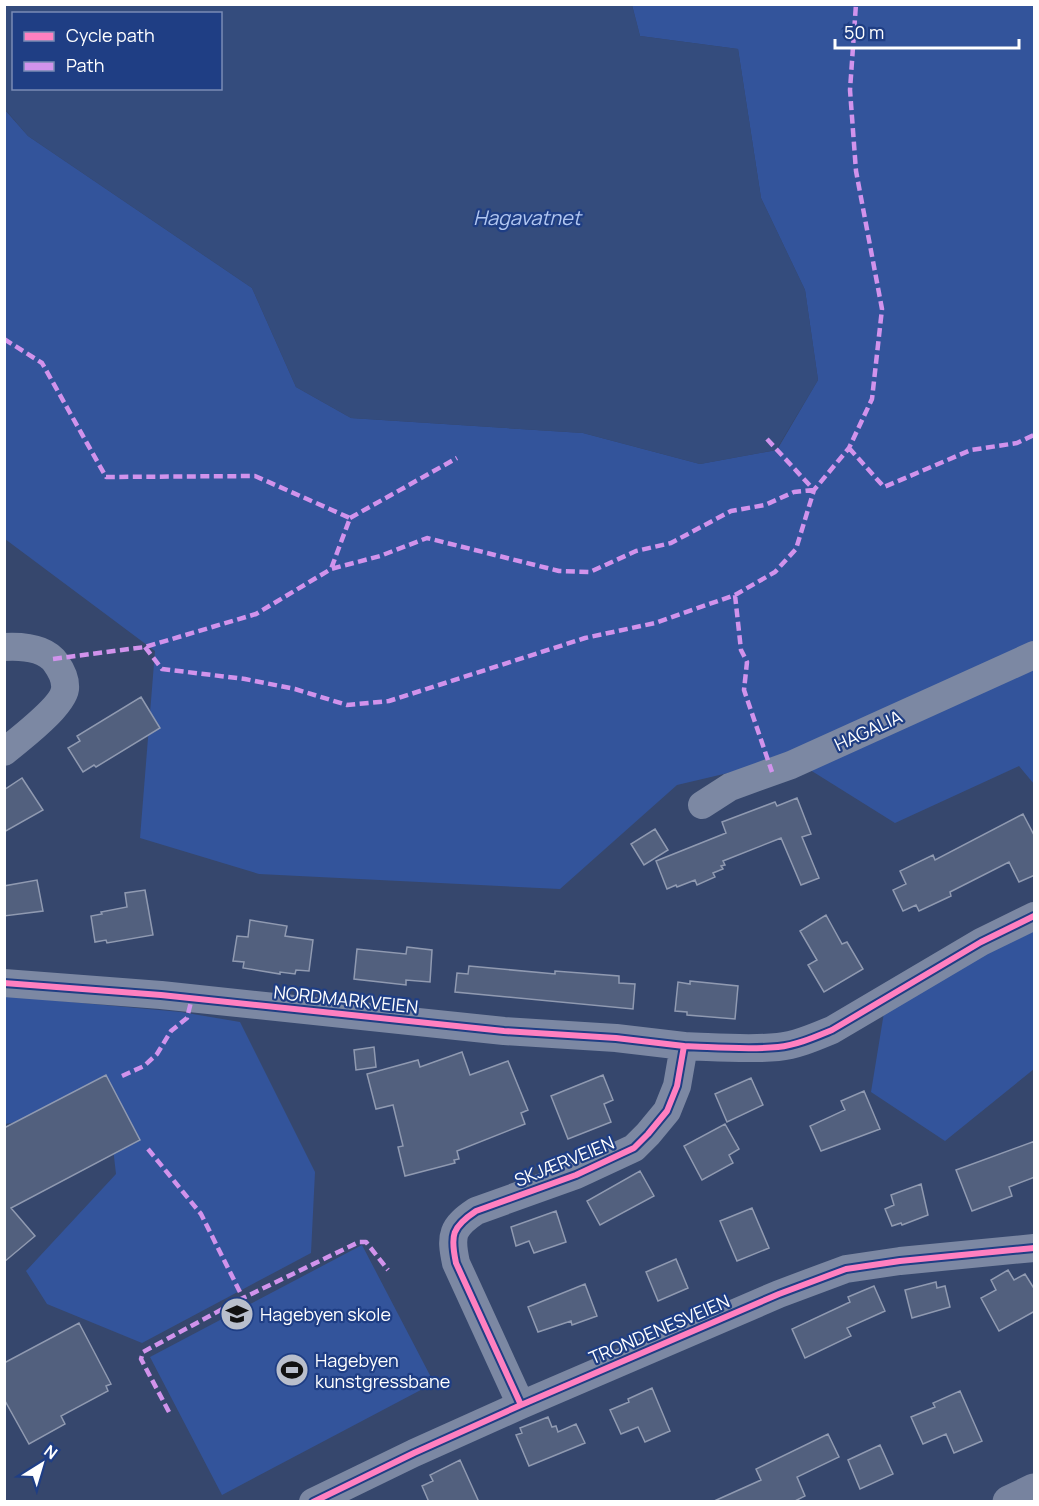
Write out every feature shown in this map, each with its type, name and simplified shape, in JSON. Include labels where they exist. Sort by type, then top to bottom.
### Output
[{"type":"main road","points":[[1009,1502],[1035,1490]]},
{"type":"street","points":[[4,647],[18,646],[38,650],[53,658],[64,679],[65,691],[53,710],[4,752]]},
{"type":"street","name":"HAGALIA","points":[[702,805],[730,787],[790,765],[1035,655]]},
{"type":"street","points":[[684,1046],[780,1047],[807,1040],[832,1030],[981,942],[1035,916]]},
{"type":"street","name":"NORDMARKVEIEN","points":[[4,983],[161,995],[473,1028],[615,1038],[684,1046]]},
{"type":"street","name":"SKJÆRVEIEN","points":[[521,1405],[456,1263],[452,1245],[455,1230],[463,1219],[476,1210],[576,1175],[634,1148],[667,1111],[677,1086],[684,1046]]},
{"type":"street","name":"TRONDENESVEIEN","points":[[313,1502],[521,1405],[779,1294],[846,1269],[1030,1245]]},
{"type":"shaded area","points":[[632,5],[1034,5],[1034,784],[1019,766],[895,823],[791,758],[677,785],[560,889],[259,874],[140,838],[155,651],[5,539],[4,109],[28,136],[252,288],[296,387],[351,418],[583,433],[700,464],[777,450],[818,380],[805,290],[761,198],[738,49],[640,36]]},
{"type":"shaded area","points":[[1034,911],[1034,1069],[945,1141],[871,1092],[888,988]]},
{"type":"shaded area","points":[[5,996],[181,1012],[240,1022],[315,1172],[311,1253],[142,1343],[47,1304],[26,1271],[116,1174],[110,1122],[70,1113],[5,1124]]},
{"type":"shaded area","name":"Hagebyen kunstgressbane","points":[[362,1245],[434,1383],[222,1495],[150,1357]]},
{"type":"water","name":"Hagavatnet","points":[[4,5],[632,5],[640,36],[738,49],[761,198],[805,290],[818,380],[776,450],[700,464],[583,433],[351,418],[296,387],[252,288],[28,136],[5,109]]},
{"type":"building","points":[[141,697],[160,728],[96,767],[94,765],[83,772],[68,748],[80,741],[77,736]]},
{"type":"building","points":[[22,778],[43,810],[4,832],[4,790]]},
{"type":"building","points":[[797,798],[811,834],[802,837],[819,878],[801,885],[781,838],[723,861],[725,865],[721,866],[723,869],[713,873],[715,877],[697,885],[695,880],[667,889],[656,861],[726,833],[722,822],[775,802],[777,806]]},
{"type":"building","points":[[1023,814],[1035,837],[1035,875],[1019,882],[1009,862],[950,892],[951,896],[919,911],[916,905],[903,911],[893,890],[906,884],[900,871],[933,855],[935,860]]},
{"type":"building","points":[[655,829],[668,850],[644,865],[631,844]]},
{"type":"building","points":[[37,880],[43,911],[4,916],[4,886]]},
{"type":"building","points":[[145,890],[153,935],[107,943],[106,940],[95,942],[91,916],[127,907],[125,893]]},
{"type":"building","points":[[826,915],[842,944],[847,942],[863,969],[824,992],[808,965],[817,960],[800,931]]},
{"type":"building","points":[[250,920],[287,926],[285,936],[313,940],[309,971],[296,970],[295,974],[280,972],[280,974],[243,968],[244,962],[233,961],[237,936],[248,937]]},
{"type":"building","points":[[407,947],[432,950],[430,982],[406,980],[406,985],[354,979],[357,949],[406,954]]},
{"type":"building","points":[[469,966],[555,974],[555,971],[619,976],[619,983],[635,984],[633,1009],[455,992],[457,973],[468,974]]},
{"type":"building","points":[[690,981],[738,986],[735,1019],[687,1015],[687,1012],[675,1011],[678,982],[690,984]]},
{"type":"building","points":[[374,1047],[376,1067],[356,1070],[354,1050]]},
{"type":"building","points":[[462,1052],[470,1075],[508,1061],[528,1110],[521,1113],[525,1124],[457,1151],[459,1159],[454,1160],[455,1163],[405,1176],[398,1147],[403,1146],[393,1105],[376,1109],[367,1074],[418,1060],[420,1067]]},
{"type":"building","points":[[106,1075],[140,1140],[11,1208],[35,1236],[4,1262],[4,1128]]},
{"type":"building","points":[[603,1075],[613,1100],[604,1104],[611,1122],[568,1139],[551,1096]]},
{"type":"building","points":[[751,1078],[763,1105],[727,1122],[715,1094]]},
{"type":"building","points":[[864,1091],[880,1129],[821,1151],[810,1126],[845,1110],[841,1101]]},
{"type":"building","points":[[725,1124],[739,1149],[729,1155],[733,1163],[702,1180],[684,1146]]},
{"type":"building","points":[[1035,1141],[1035,1177],[1009,1187],[1012,1196],[972,1211],[956,1170]]},
{"type":"building","points":[[640,1171],[654,1196],[600,1225],[587,1201]]},
{"type":"building","points":[[921,1184],[928,1215],[902,1225],[901,1223],[892,1226],[885,1209],[894,1205],[891,1195]]},
{"type":"building","points":[[752,1208],[769,1248],[737,1261],[720,1221]]},
{"type":"building","points":[[556,1211],[566,1242],[534,1253],[529,1241],[516,1246],[511,1227]]},
{"type":"building","points":[[676,1259],[688,1288],[658,1301],[646,1272]]},
{"type":"building","points":[[1008,1270],[1014,1280],[1025,1274],[1035,1290],[1035,1311],[999,1331],[981,1298],[996,1290],[991,1280]]},
{"type":"building","points":[[936,1282],[937,1288],[945,1286],[950,1307],[912,1318],[905,1290]]},
{"type":"building","points":[[585,1284],[597,1316],[572,1325],[571,1321],[538,1332],[528,1307]]},
{"type":"building","points":[[874,1286],[885,1311],[847,1328],[851,1336],[805,1358],[792,1329],[850,1302],[848,1297]]},
{"type":"building","points":[[79,1323],[111,1384],[106,1386],[108,1391],[61,1416],[65,1424],[29,1444],[4,1399],[4,1363]]},
{"type":"building","points":[[652,1388],[670,1431],[645,1442],[638,1427],[621,1434],[610,1410]]},
{"type":"building","points":[[960,1391],[982,1441],[954,1453],[946,1434],[923,1444],[911,1417],[935,1407],[933,1403]]},
{"type":"building","points":[[548,1417],[552,1427],[556,1426],[558,1432],[576,1424],[585,1443],[529,1466],[516,1435],[522,1433],[520,1428]]},
{"type":"building","points":[[828,1434],[839,1457],[797,1477],[805,1496],[793,1502],[712,1502],[761,1480],[756,1469]]},
{"type":"building","points":[[880,1445],[893,1474],[860,1489],[848,1460]]},
{"type":"building","points":[[460,1460],[479,1502],[429,1502],[422,1486],[433,1481],[430,1475]]},
{"type":"marked path","points":[[145,647],[162,669],[245,679],[295,689],[347,705],[389,701],[585,638],[655,623],[735,595],[775,572],[796,549],[814,490],[849,448],[872,399],[882,309],[856,171],[850,90],[856,4]]},
{"type":"marked path","points":[[4,339],[42,363],[106,477],[255,476],[350,518],[331,569]]},
{"type":"marked path","points":[[849,448],[884,487],[971,450],[1017,443],[1034,435]]},
{"type":"marked path","points":[[767,439],[814,490]]},
{"type":"marked path","points":[[350,518],[457,458]]},
{"type":"marked path","points":[[53,659],[145,647],[256,614],[331,569],[380,556],[427,538],[559,571],[590,572],[636,551],[671,543],[731,511],[765,505],[794,492],[814,490]]},
{"type":"marked path","points":[[735,595],[741,650],[747,662],[744,690],[772,772]]},
{"type":"marked path","points":[[122,1076],[144,1066],[157,1054],[171,1031],[187,1018],[192,998]]},
{"type":"marked path","points":[[148,1149],[201,1214],[243,1298]]},
{"type":"marked path","points":[[169,1412],[141,1359],[143,1352],[243,1298],[359,1242],[366,1242],[388,1270]]},
{"type":"cycle path","points":[[521,1405],[456,1263],[453,1238],[462,1222],[476,1211],[576,1175],[634,1148],[667,1111],[677,1086],[684,1046],[766,1048],[812,1038],[832,1030],[981,942],[1034,916]]},
{"type":"cycle path","points":[[4,983],[161,995],[504,1031],[616,1038],[684,1046]]},
{"type":"cycle path","points":[[313,1502],[521,1405],[779,1294],[846,1269],[900,1261],[1034,1248]]},
{"type":"place","name":"Hagebyen skole","points":[[237,1314]]},
{"type":"place","name":"Hagebyen kunstgressbane","points":[[292,1370]]}]
